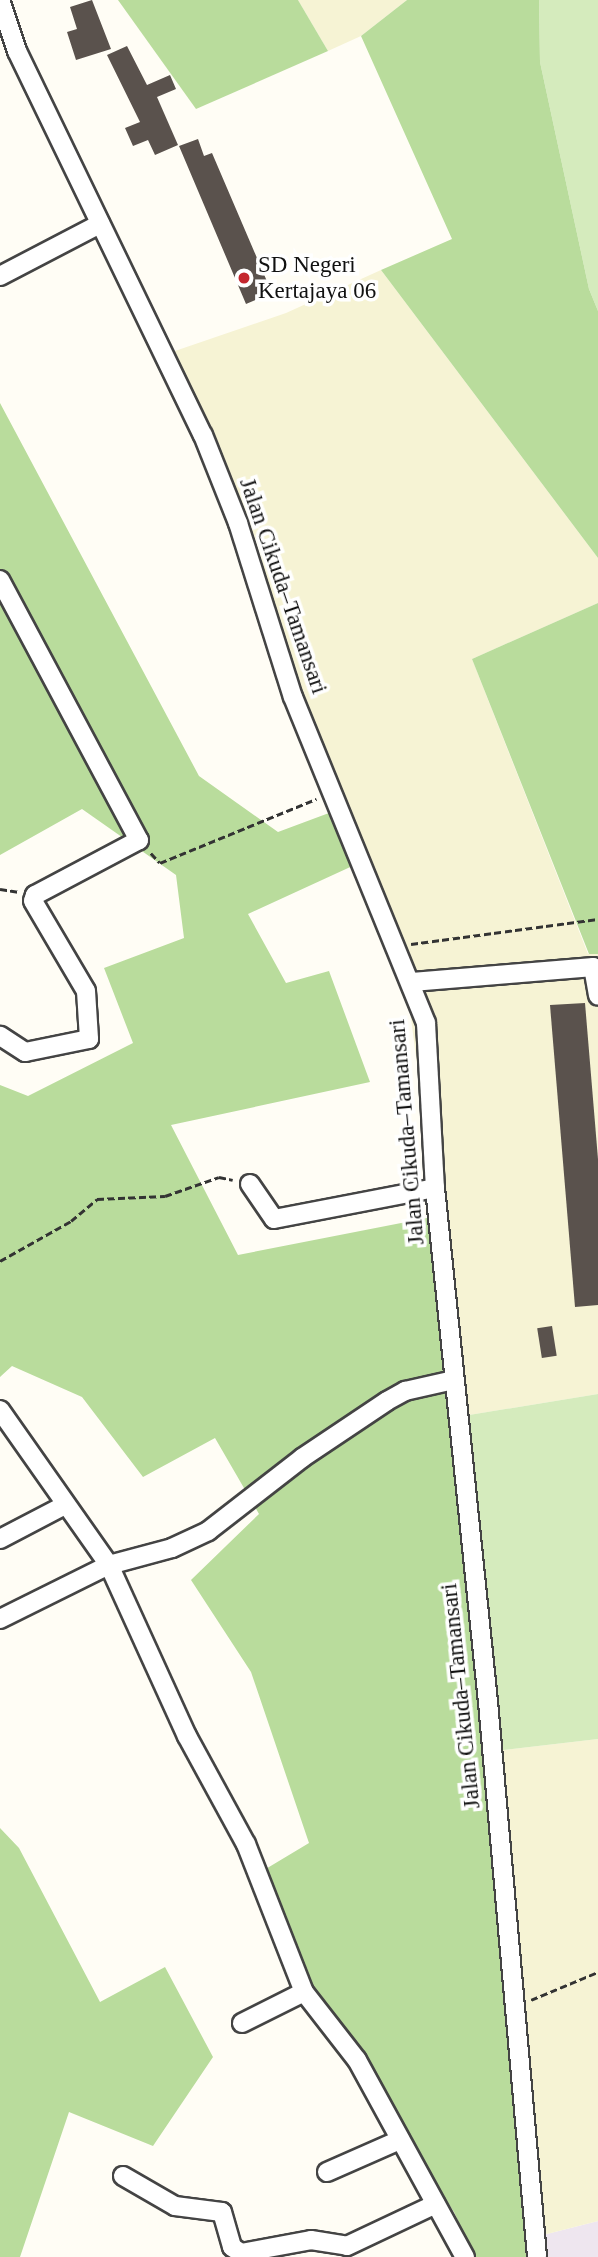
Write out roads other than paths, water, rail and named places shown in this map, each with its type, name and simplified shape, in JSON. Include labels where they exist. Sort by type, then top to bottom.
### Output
[{"type":"street","name":"Jalan Cikuda–Tamansari","points":[[1,0],[17,51],[203,435],[238,523],[293,697],[412,982],[426,1023],[435,1188],[537,2257]]},
{"type":"street","points":[[0,275],[100,224]]},
{"type":"street","points":[[0,580],[139,841],[35,895],[33,901],[86,991],[89,1039],[24,1052],[0,1036]]},
{"type":"street","points":[[412,982],[593,967],[598,996]]},
{"type":"street","points":[[250,1184],[274,1219],[435,1188]]},
{"type":"street","points":[[0,1619],[109,1565],[172,1548],[208,1531],[302,1458],[387,1401],[405,1391],[454,1380]]},
{"type":"street","points":[[0,1410],[63,1506],[109,1565],[187,1736],[246,1844],[304,1992],[357,2060],[465,2257]]},
{"type":"street","points":[[0,1539],[63,1506]]},
{"type":"street","points":[[242,2023],[304,1992]]},
{"type":"street","points":[[327,2172],[400,2140]]},
{"type":"street","points":[[123,2176],[175,2206],[222,2212],[232,2248],[241,2253],[311,2239],[347,2246],[436,2204]]},
{"type":"place","name":"SD Negeri Kertajaya 06","points":[[244,278]]}]
